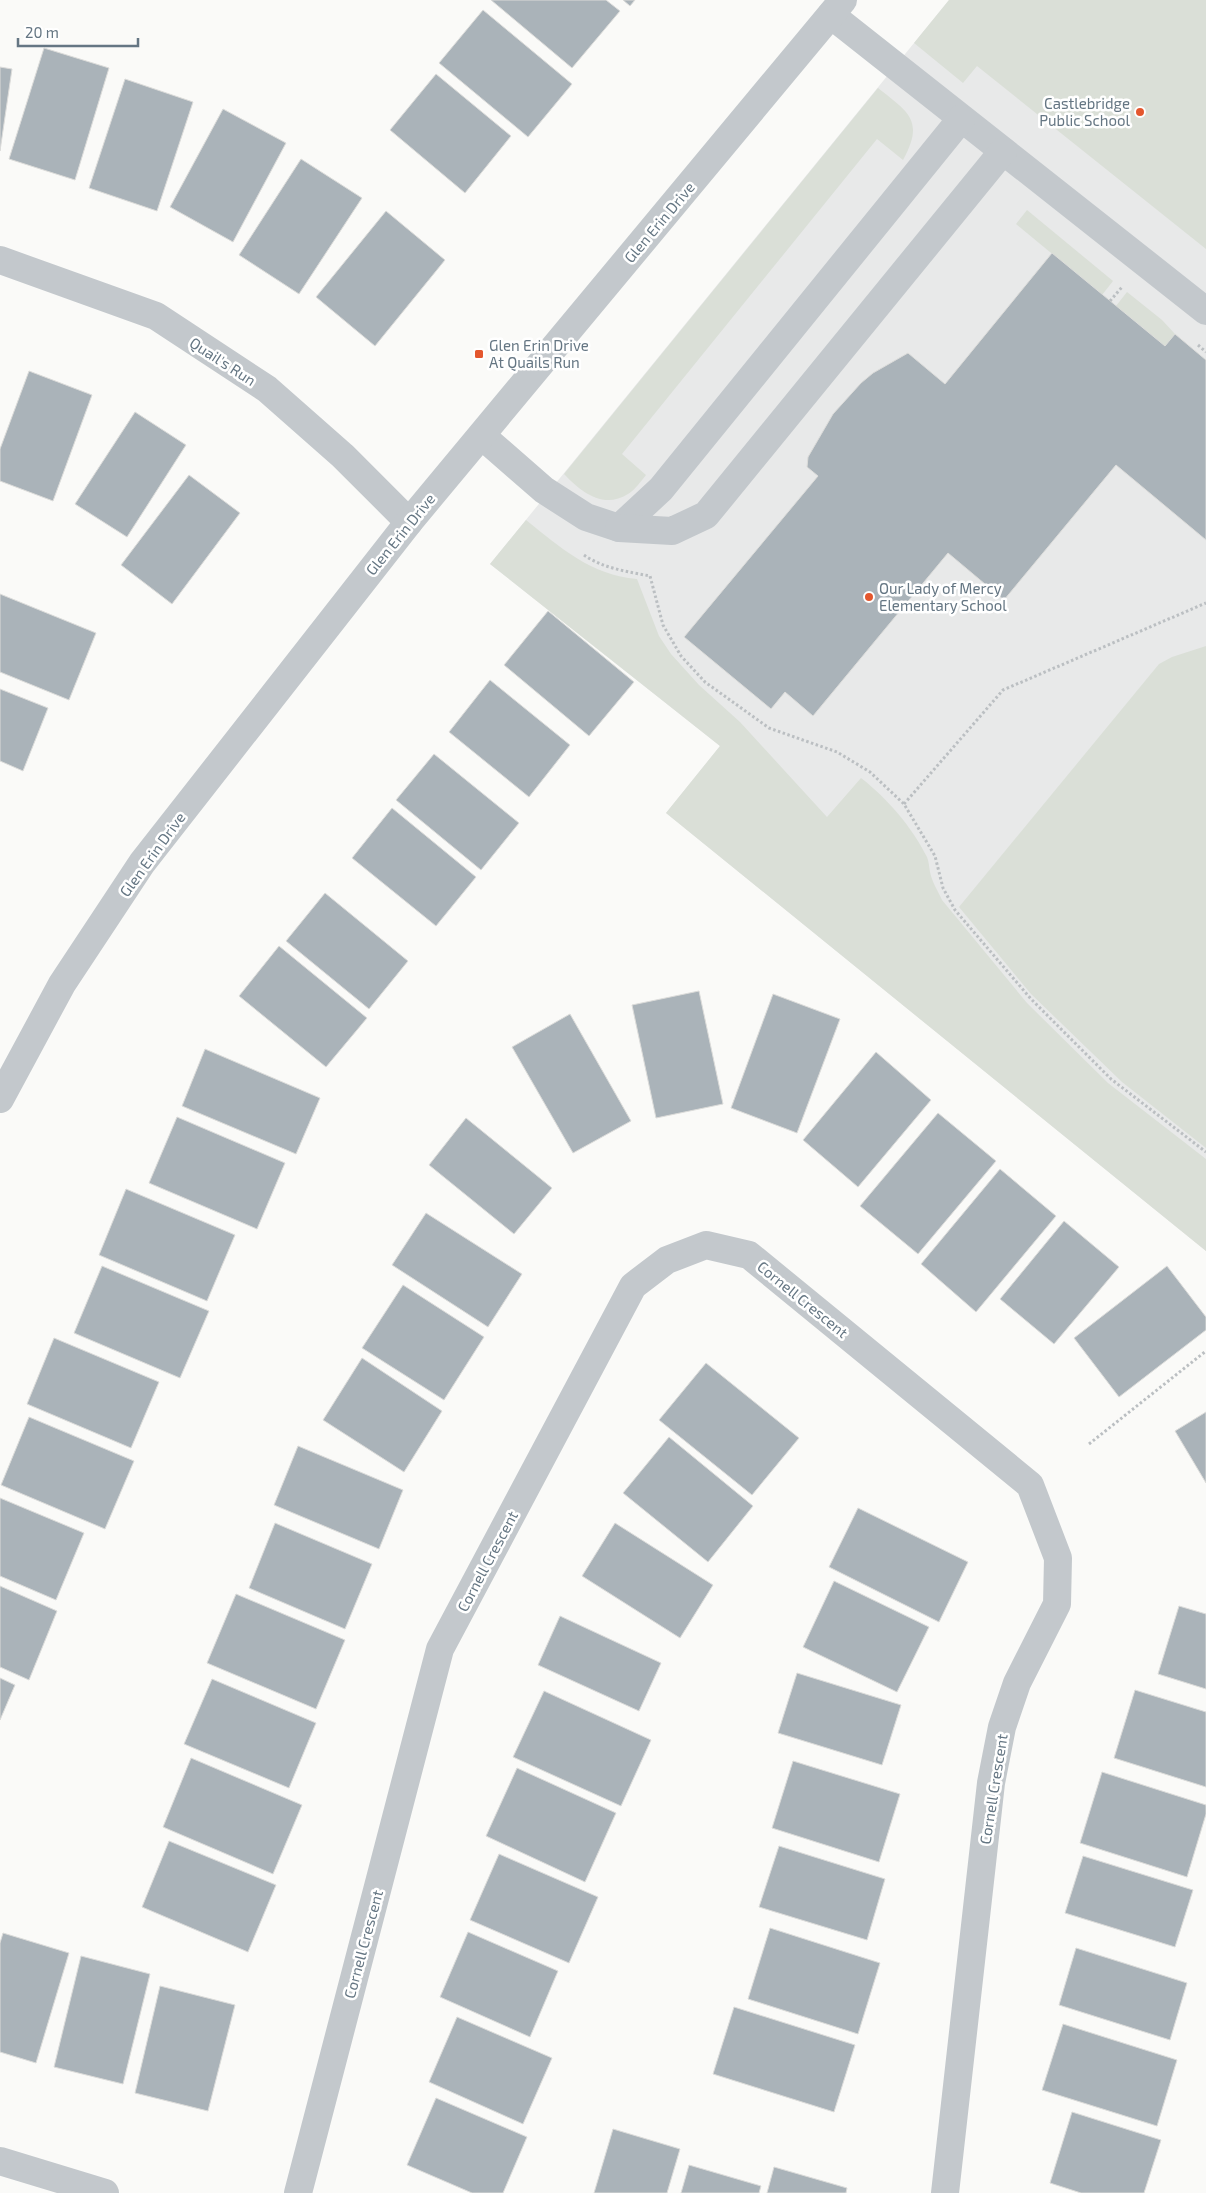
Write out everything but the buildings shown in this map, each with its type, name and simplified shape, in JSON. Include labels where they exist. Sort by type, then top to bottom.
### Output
[{"type":"street","points":[[837,7],[961,119],[1206,311]]},
{"type":"street","name":"Glen Erin Drive","points":[[0,1099],[62,984],[142,863],[409,522],[837,7]]},
{"type":"street","points":[[619,528],[661,489],[961,119]]},
{"type":"street","points":[[482,436],[544,490],[586,517],[619,528],[672,531],[706,515],[1003,151]]},
{"type":"street","name":"Quail's Run","points":[[0,260],[156,316],[267,389],[343,456],[409,522]]},
{"type":"street","name":"Cornell Crescent","points":[[298,2193],[440,1649],[633,1286],[667,1260],[706,1245],[749,1255],[1030,1485],[1058,1558],[1057,1604],[1016,1683],[1002,1727],[991,1783],[945,2193]]},
{"type":"street","points":[[0,2161],[105,2193]]},
{"type":"path","points":[[1110,301],[1124,284]]},
{"type":"path","points":[[583,554],[591,560],[650,576],[663,624],[681,656],[705,682],[769,728],[837,752],[870,772],[904,804],[935,856],[943,888],[955,910],[1031,999],[1111,1079],[1206,1152]]},
{"type":"path","points":[[904,804],[1003,690],[1206,603]]},
{"type":"path","points":[[1089,1444],[1206,1351]]},
{"type":"shaded area","name":"Our Lady of Mercy Elementary School","points":[[949,0],[1206,0],[1206,1251],[666,813],[720,746],[490,564]]},
{"type":"shaded area","name":"Castlebridge Public School","points":[[949,0],[1206,0],[1206,249],[977,66],[963,83],[914,43]]},
{"type":"shaded area","points":[[878,88],[905,111],[913,126],[913,135],[903,160],[877,139],[622,454],[646,475],[635,488],[628,494],[610,500],[593,496],[577,487],[564,474]]},
{"type":"shaded area","points":[[1027,210],[1113,281],[1102,295],[1016,224]]},
{"type":"shaded area","points":[[1127,292],[1162,320],[1175,334],[1165,346],[1116,306]]},
{"type":"shaded area","points":[[526,520],[564,550],[591,566],[605,572],[637,579],[659,636],[671,654],[699,685],[740,722],[827,817],[861,778],[889,804],[921,846],[928,859],[932,879],[942,900],[1027,1003],[1108,1083],[1206,1159],[1206,1251],[666,813],[720,746],[490,564]]},
{"type":"shaded area","points":[[1206,646],[1206,1148],[1122,1082],[1031,994],[959,907],[1159,664],[1172,657]]},
{"type":"place","name":"Castlebridge Public School","points":[[1140,112]]},
{"type":"place","name":"Glen Erin Drive At Quails Run","points":[[479,354]]},
{"type":"place","name":"Our Lady of Mercy Elementary School","points":[[869,597]]}]
